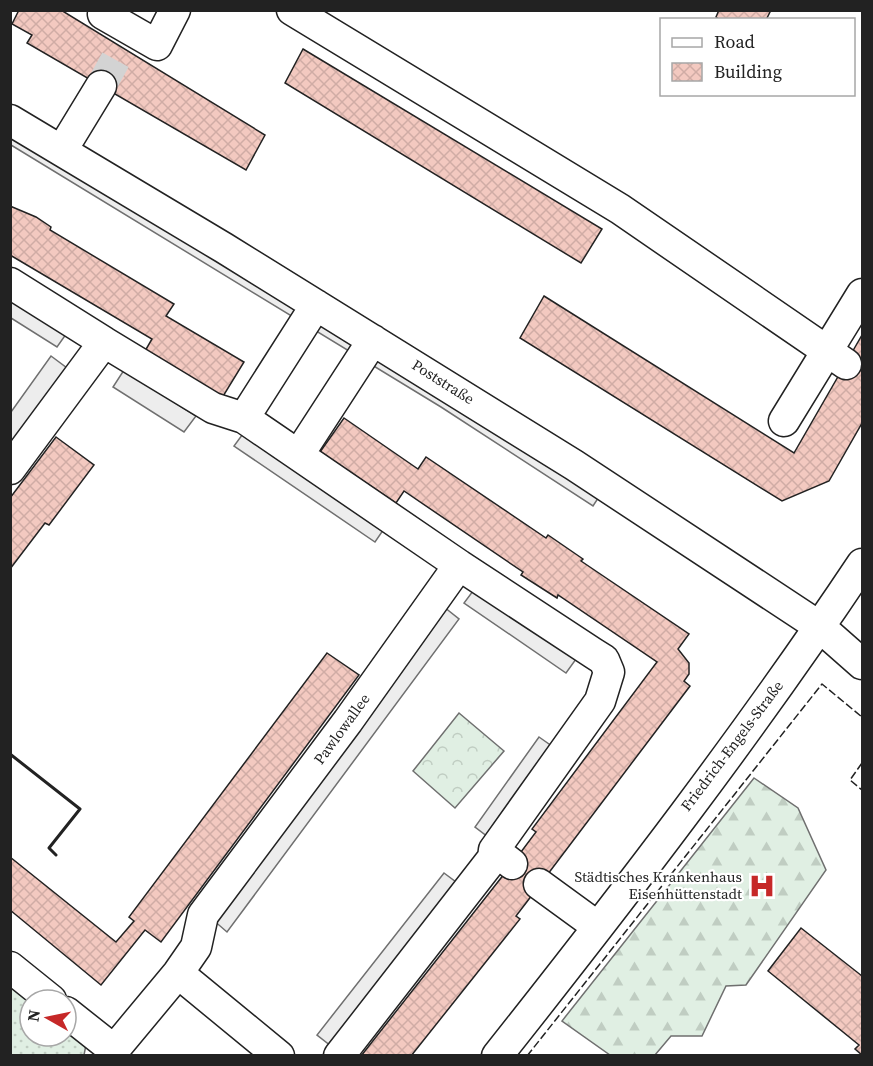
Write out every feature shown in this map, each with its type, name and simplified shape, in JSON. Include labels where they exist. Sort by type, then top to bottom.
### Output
[{"type":"street","points":[[105,10],[103,14],[127,40],[157,45],[175,10]]},
{"type":"street","points":[[295,12],[620,209],[837,358]]},
{"type":"street","points":[[62,150],[100,86]]},
{"type":"street","name":"Poststraße","points":[[10,120],[316,305],[574,465],[820,627],[862,664]]},
{"type":"street","points":[[10,283],[213,408],[244,418],[459,565],[604,660],[609,672],[600,701],[503,857],[493,858],[339,1056]]},
{"type":"street","points":[[784,421],[837,358],[862,294]]},
{"type":"street","points":[[244,418],[316,305]]},
{"type":"street","points":[[299,454],[373,340]]},
{"type":"street","points":[[10,469],[104,342]]},
{"type":"street","name":"Friedrich-Engels-Straße","points":[[497,1056],[598,927],[820,627],[862,564]]},
{"type":"street","name":"Pawlowallee","points":[[78,1023],[112,1053],[178,973],[196,947],[203,915],[348,721],[459,565]]},
{"type":"street","points":[[539,884],[598,927]]},
{"type":"street","points":[[10,967],[36,988]]},
{"type":"street","points":[[178,973],[279,1056]]},
{"type":"green space","points":[[459,713],[504,751],[455,808],[413,771]]},
{"type":"green space","points":[[754,778],[798,808],[826,870],[746,985],[726,986],[702,1036],[671,1036],[655,1055],[610,1055],[562,1021]]},
{"type":"green space","points":[[10,981],[18,989],[18,1048],[78,1048],[78,1037],[86,1045],[84,1055],[11,1055]]},
{"type":"shaded area","points":[[11,120],[606,486],[593,506],[441,407],[11,145]]},
{"type":"shaded area","points":[[10,293],[69,330],[57,347],[11,318]]},
{"type":"shaded area","points":[[51,356],[71,371],[11,453],[11,412]]},
{"type":"shaded area","points":[[124,370],[196,416],[184,432],[113,387]]},
{"type":"shaded area","points":[[245,431],[386,526],[375,542],[234,446]]},
{"type":"shaded area","points":[[476,587],[579,655],[566,673],[464,603]]},
{"type":"shaded area","points":[[444,607],[459,619],[227,932],[212,919]]},
{"type":"shaded area","points":[[539,737],[556,749],[492,840],[475,827]]},
{"type":"shaded area","points":[[444,873],[460,885],[331,1046],[317,1035]]},
{"type":"building","points":[[19,10],[61,10],[265,135],[246,170],[27,43],[32,35],[12,24]]},
{"type":"building","points":[[719,10],[771,10],[767,18],[716,17]]},
{"type":"building","points":[[303,49],[602,229],[581,263],[285,83]]},
{"type":"building","points":[[10,206],[36,217],[51,227],[50,230],[174,304],[166,316],[244,362],[222,398],[145,351],[152,339],[10,255]]},
{"type":"building","points":[[544,296],[794,453],[862,335],[862,423],[829,481],[782,501],[520,338]]},
{"type":"building","points":[[344,418],[418,469],[426,457],[546,538],[548,535],[583,559],[581,561],[689,634],[678,649],[689,663],[689,674],[684,681],[690,686],[516,916],[520,919],[411,1056],[361,1056],[512,864],[536,832],[532,829],[657,662],[558,595],[557,598],[521,575],[523,572],[404,491],[396,503],[320,452]]},
{"type":"building","points":[[56,437],[94,465],[49,525],[45,523],[10,569],[10,498]]},
{"type":"building","points":[[327,653],[359,675],[161,942],[145,930],[101,985],[10,910],[10,857],[116,942],[134,921],[129,917]]},
{"type":"building","points":[[801,928],[862,976],[862,1055],[855,1049],[859,1045],[768,971]]},
{"type":"tunnel","points":[[101,86],[122,48]]},
{"type":"fence","points":[[527,1056],[822,684],[862,717]]},
{"type":"fence","points":[[862,763],[850,780],[862,790]]},
{"type":"wall","points":[[10,754],[80,809],[49,848],[56,855]]},
{"type":"place","name":"Städtisches Krankenhaus Eisenhüttenstadt","points":[[762,886]]}]
